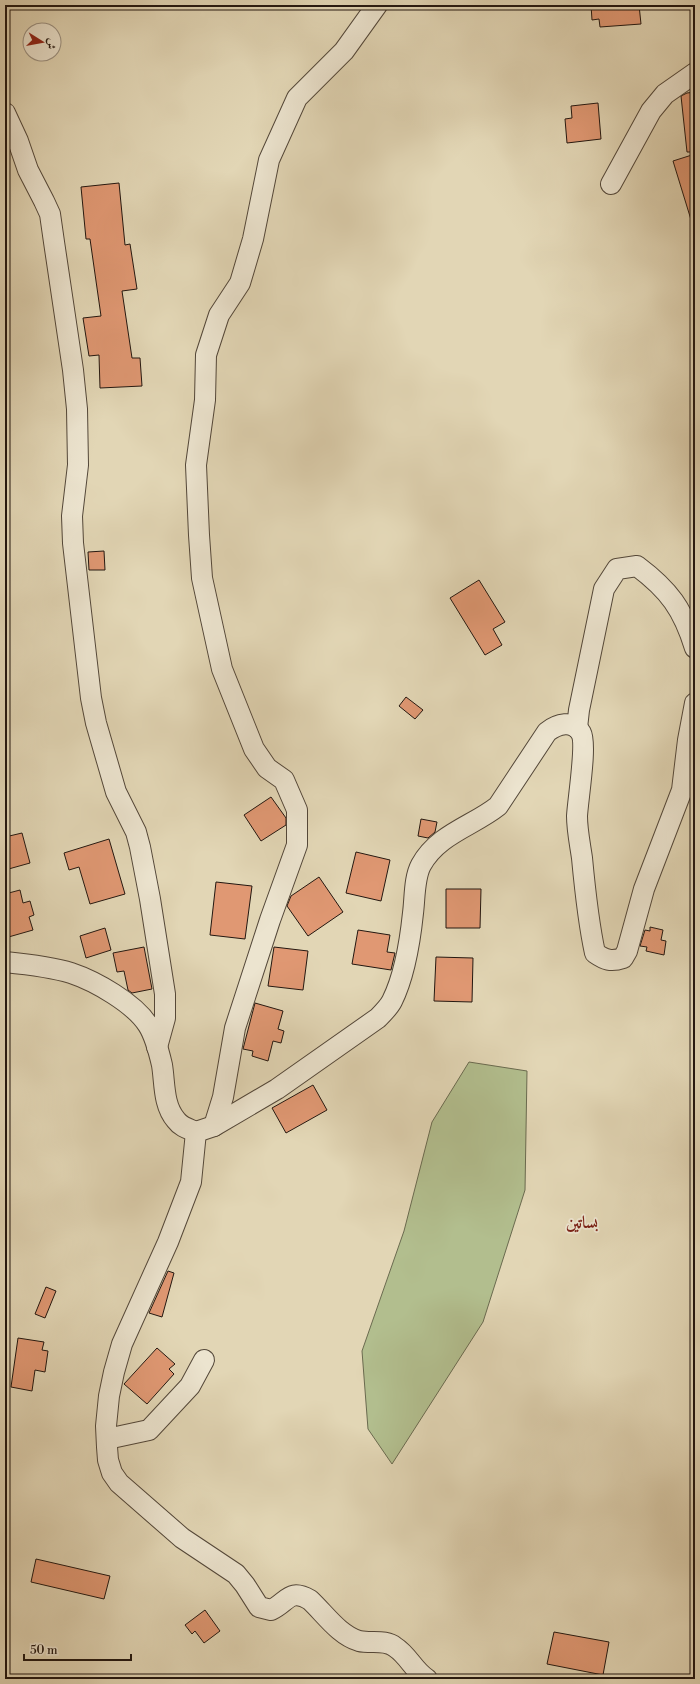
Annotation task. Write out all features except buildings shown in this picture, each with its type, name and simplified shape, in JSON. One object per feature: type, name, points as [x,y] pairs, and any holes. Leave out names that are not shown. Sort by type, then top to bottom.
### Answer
[{"type":"street","points":[[377,5],[344,51],[297,98],[269,160],[253,239],[240,283],[219,315],[206,355],[206,400],[196,465],[202,578],[222,670],[254,749],[267,768],[284,780],[297,810],[297,845],[270,920],[235,1028],[223,1097],[205,1129],[191,1182],[168,1242],[122,1344],[109,1396],[107,1439],[108,1460],[112,1473],[119,1482],[182,1538],[236,1574],[259,1607],[271,1610],[278,1607],[290,1596],[298,1595],[306,1597],[338,1628],[351,1637],[367,1642],[385,1642],[394,1646],[402,1652],[427,1679]]},
{"type":"street","points":[[611,184],[651,110],[665,94],[695,73]]},
{"type":"street","points":[[5,113],[18,141],[28,170],[50,214],[73,370],[78,465],[72,516],[73,543],[91,698],[96,723],[116,792],[136,832],[150,899],[165,994],[165,1018],[157,1047]]},
{"type":"street","points":[[577,728],[579,710],[604,589],[617,569],[637,566],[654,579],[674,600],[688,626],[695,648]]},
{"type":"street","points":[[5,962],[70,973],[95,984],[130,1005],[148,1024],[157,1047],[162,1066],[166,1098],[171,1112],[176,1120],[184,1127],[205,1129],[276,1089],[378,1018],[391,1003],[399,984],[407,949],[416,886],[421,865],[436,846],[449,836],[466,825],[487,815],[498,806],[547,732],[555,726],[561,724],[577,728],[582,735],[583,742],[577,816],[590,931],[595,953],[604,959],[614,961],[623,958],[627,951],[644,888],[682,790],[688,740],[695,703]]},
{"type":"street","points":[[107,1439],[149,1430],[190,1386],[204,1360]]},
{"type":"green space","points":[[469,1062],[527,1071],[525,1190],[483,1322],[392,1464],[368,1429],[362,1351],[404,1231],[432,1122]]},
{"type":"district","name":"بساتين","points":[[582,1223]]}]
